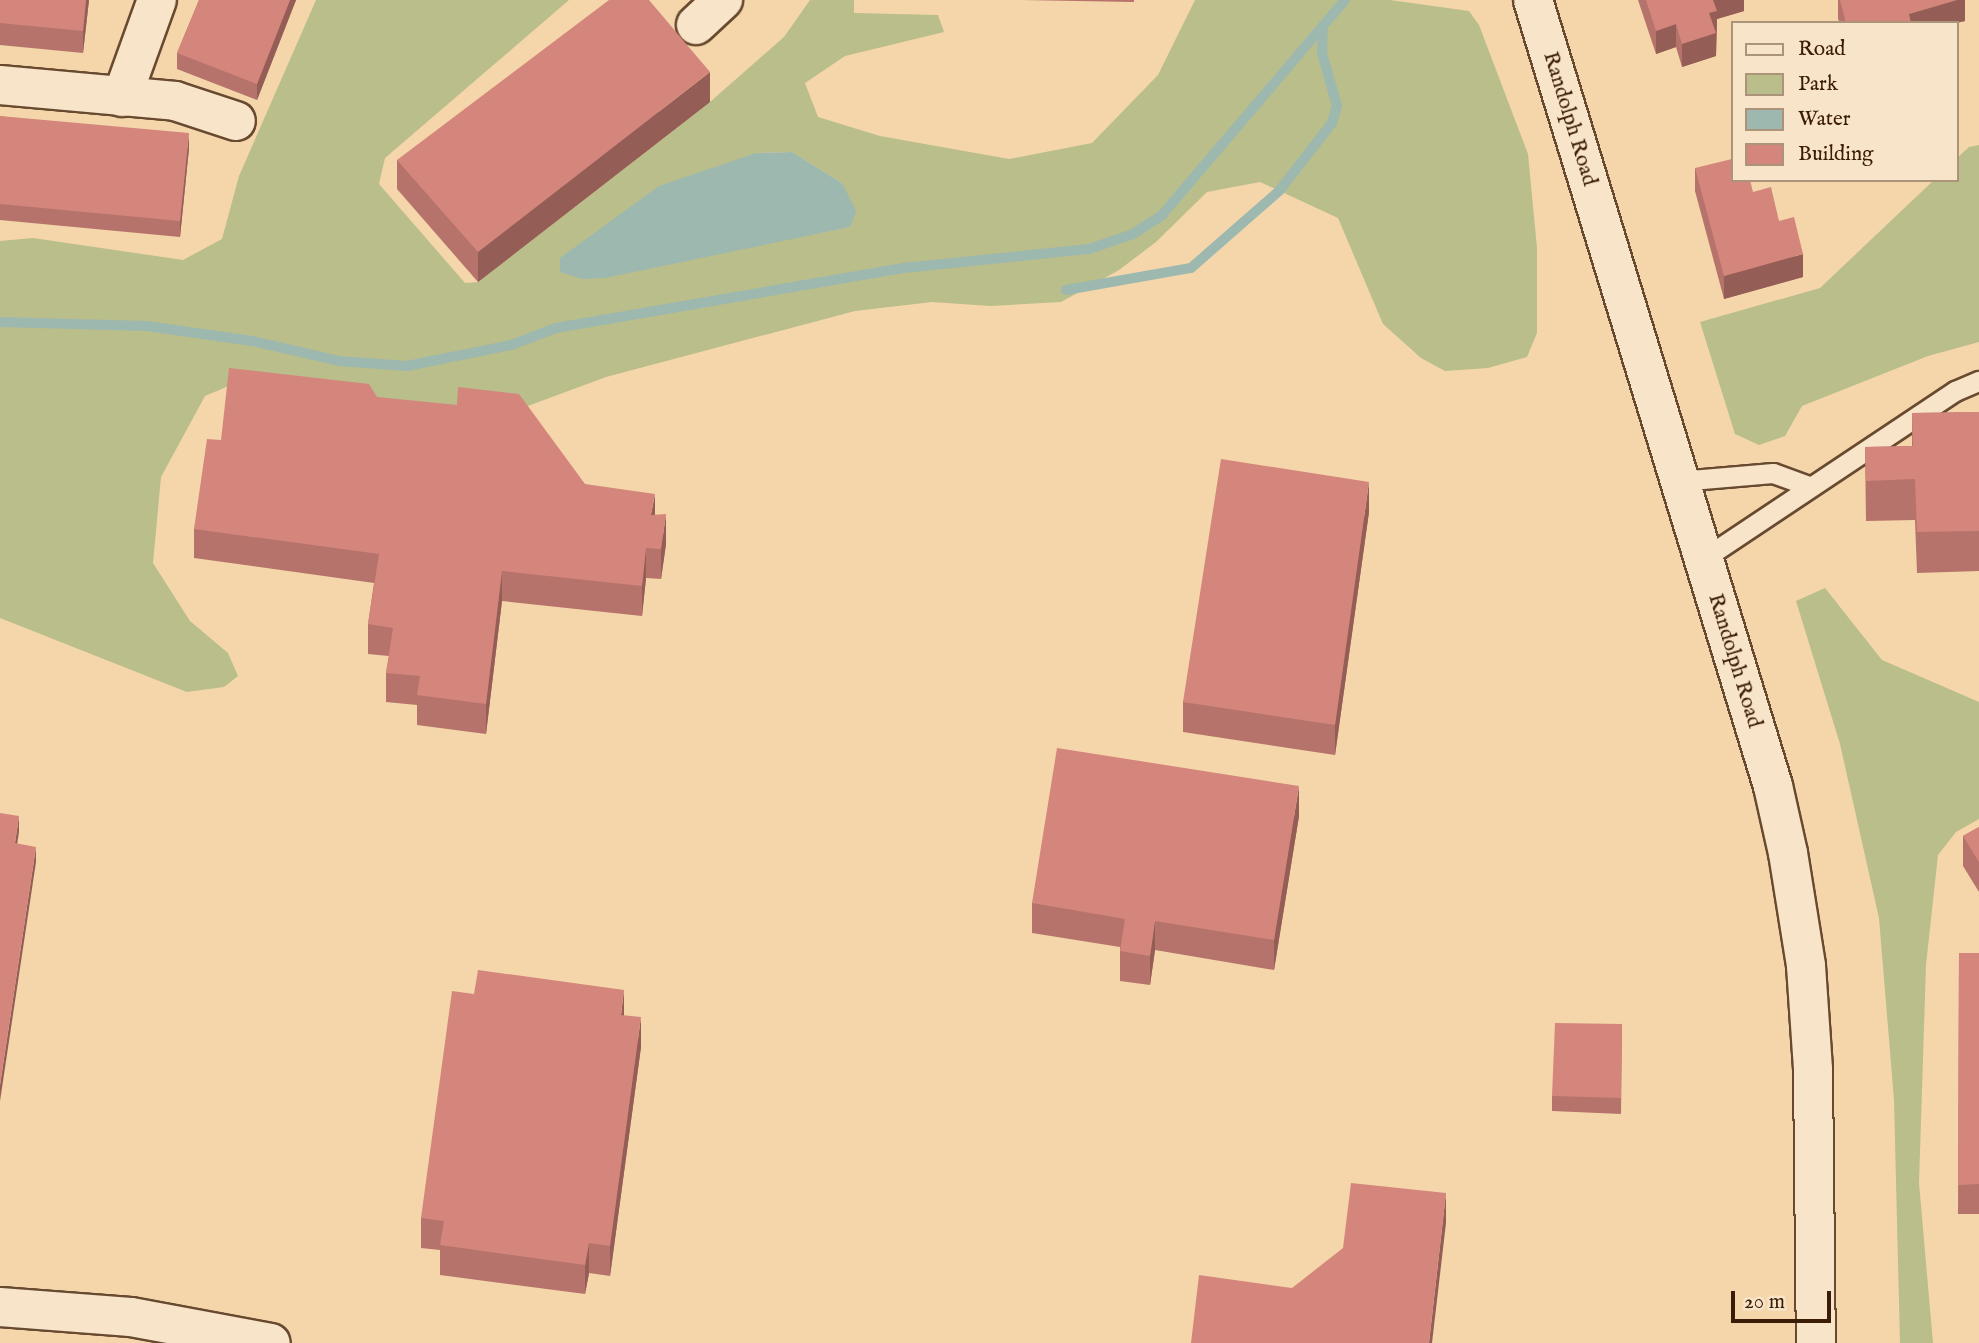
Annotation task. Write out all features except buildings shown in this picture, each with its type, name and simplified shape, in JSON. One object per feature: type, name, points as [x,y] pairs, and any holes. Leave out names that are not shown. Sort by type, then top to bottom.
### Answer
[{"type":"main road","points":[[122,97],[157,0]]},
{"type":"main road","name":"Randolph Road","points":[[1534,0],[1773,786],[1806,966],[1813,1070],[1816,1343]]},
{"type":"main road","points":[[0,85],[175,101],[236,121]]},
{"type":"main road","points":[[0,1307],[131,1317],[271,1343]]},
{"type":"lane","points":[[1703,559],[1808,486],[1955,391],[1979,381]]},
{"type":"lane","points":[[1679,481],[1773,472],[1808,486]]},
{"type":"green space","points":[[316,0],[569,0],[385,158],[379,184],[465,283],[478,282],[710,102],[784,37],[810,0],[854,0],[854,13],[938,15],[944,32],[845,56],[805,83],[818,117],[880,136],[1009,159],[1092,143],[1158,75],[1195,0],[1390,0],[1469,11],[1479,25],[1528,154],[1537,248],[1537,333],[1527,357],[1488,368],[1445,371],[1421,358],[1383,324],[1338,218],[1260,182],[1207,192],[1156,242],[1119,270],[1061,302],[990,306],[932,302],[855,311],[606,377],[517,410],[472,410],[231,385],[205,396],[161,477],[153,563],[190,621],[228,653],[238,676],[224,687],[187,692],[0,618],[0,241],[33,238],[183,260],[222,239],[239,176]],"holes":[[[792,152],[842,183],[850,227],[582,279],[756,153]]]},
{"type":"green space","points":[[1979,145],[1979,342],[1928,356],[1802,406],[1785,436],[1759,445],[1735,434],[1700,322],[1820,288],[1932,182],[1958,182],[1958,157],[1969,147]]},
{"type":"green space","points":[[1825,588],[1882,660],[1979,702],[1979,819],[1956,832],[1938,855],[1926,965],[1919,1183],[1933,1343],[1900,1343],[1894,1100],[1879,918],[1840,744],[1796,601]]},
{"type":"water","points":[[792,152],[842,183],[856,211],[850,227],[605,278],[582,279],[560,272],[560,258],[659,186],[756,153]]},
{"type":"waterway","points":[[0,322],[147,326],[252,341],[339,361],[407,366],[511,345],[556,328],[904,268],[1089,249],[1133,234],[1162,215],[1345,0]]},
{"type":"waterway","points":[[1066,290],[1191,268],[1279,191],[1332,123],[1337,106],[1322,53],[1323,29]]}]
